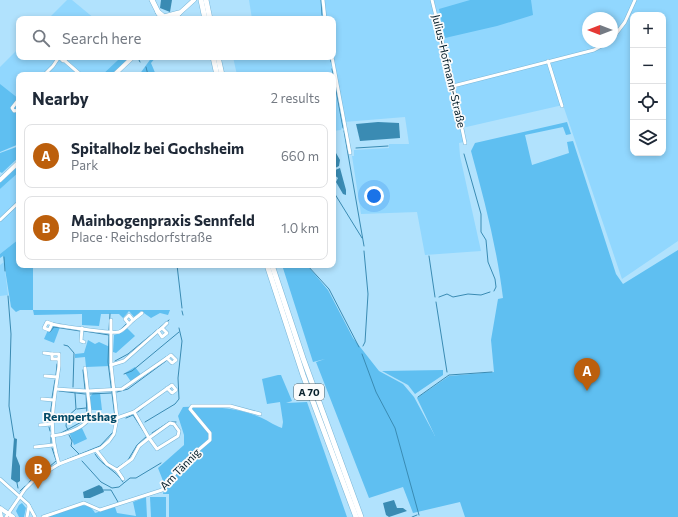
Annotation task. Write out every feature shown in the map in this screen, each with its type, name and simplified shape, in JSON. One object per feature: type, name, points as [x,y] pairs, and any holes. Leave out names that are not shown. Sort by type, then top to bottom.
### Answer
[{"type":"highway","points":[[152,0],[160,16]]},
{"type":"highway","points":[[201,0],[204,16]]},
{"type":"highway","points":[[207,2],[209,16]]},
{"type":"highway","points":[[158,12],[163,16]]},
{"type":"highway","points":[[168,16],[179,13]]},
{"type":"highway","points":[[214,60],[216,72]]},
{"type":"highway","points":[[219,60],[221,72]]},
{"type":"highway","name":"A 70","points":[[268,268],[303,375],[356,517]]},
{"type":"highway","name":"A 70","points":[[273,268],[305,365],[361,517]]},
{"type":"main road","points":[[176,16],[194,0]]},
{"type":"main road","points":[[117,72],[130,60]]},
{"type":"main road","points":[[0,180],[16,165]]},
{"type":"main road","points":[[0,508],[7,515],[13,517]]},
{"type":"main road","points":[[0,512],[1,517]]},
{"type":"street","points":[[323,0],[325,16]]},
{"type":"street","name":"Julius-Hofmann-Straße","points":[[432,0],[465,143]]},
{"type":"street","points":[[618,31],[625,22],[635,0]]},
{"type":"street","points":[[453,86],[600,48]]},
{"type":"street","points":[[47,72],[57,60]]},
{"type":"street","points":[[69,60],[72,66]]},
{"type":"street","points":[[333,60],[335,72]]},
{"type":"street","points":[[53,66],[63,61],[72,66],[78,72]]},
{"type":"street","points":[[548,61],[562,106]]},
{"type":"street","points":[[336,78],[350,153]]},
{"type":"street","points":[[16,103],[12,108],[16,110]]},
{"type":"street","points":[[0,220],[16,205]]},
{"type":"street","points":[[52,324],[63,327],[82,328],[111,333],[121,332],[142,313]]},
{"type":"street","points":[[129,324],[125,319],[129,315],[133,320]]},
{"type":"street","points":[[7,515],[35,479],[59,464],[106,445],[112,437],[116,428],[117,418],[111,365],[111,320]]},
{"type":"street","points":[[111,365],[124,361],[167,323]]},
{"type":"street","points":[[82,328],[81,341],[84,342]]},
{"type":"street","points":[[158,331],[162,337],[167,333],[162,328]]},
{"type":"street","points":[[44,353],[59,354],[51,424],[53,445],[59,464]]},
{"type":"street","points":[[56,389],[88,391],[126,388],[167,358]]},
{"type":"street","points":[[52,436],[69,432],[88,420],[90,415],[85,368]]},
{"type":"street","points":[[44,376],[57,378]]},
{"type":"street","points":[[117,418],[134,412],[167,388]]},
{"type":"street","points":[[42,398],[54,400]]},
{"type":"street","name":"Am Tännig","points":[[43,517],[84,503],[89,504],[96,510],[102,510],[162,490],[183,463],[210,440],[210,433],[190,409],[192,406],[230,406],[260,414]]},
{"type":"street","points":[[117,470],[129,462],[138,446],[149,438],[170,423],[174,424],[179,431],[178,436],[158,449],[149,438],[134,412]]},
{"type":"street","points":[[40,425],[51,424]]},
{"type":"street","points":[[35,447],[53,445]]},
{"type":"street","points":[[96,450],[107,464],[117,470],[123,479]]},
{"type":"street","points":[[0,478],[29,506],[35,517]]},
{"type":"street","points":[[28,517],[29,506]]},
{"type":"shaded area","points":[[67,0],[72,0],[91,16],[51,16]]},
{"type":"shaded area","points":[[161,0],[172,0],[170,12],[160,8]]},
{"type":"shaded area","points":[[249,0],[678,0],[678,241],[622,279],[563,105],[462,128],[464,142],[459,143],[460,156],[481,251],[425,255],[417,212],[361,214],[352,156],[354,156],[354,150],[389,148],[389,144],[409,144],[405,117],[344,122],[341,130],[336,131],[336,72],[236,72],[234,60],[336,60],[336,16],[252,16]]},
{"type":"shaded area","points":[[470,0],[531,0],[533,15],[497,26],[445,38],[439,9]]},
{"type":"shaded area","points":[[16,51],[16,60],[118,60],[105,72],[16,72],[16,114],[0,92],[0,67]]},
{"type":"shaded area","points":[[118,60],[129,60],[116,72],[105,72]]},
{"type":"shaded area","points":[[150,60],[154,60],[151,63],[155,72],[141,72]]},
{"type":"shaded area","points":[[0,84],[16,97],[16,145],[0,152]]},
{"type":"shaded area","points":[[378,122],[399,123],[400,138],[360,141],[356,124]]},
{"type":"shaded area","points":[[567,122],[571,134],[566,135],[563,127],[525,135],[532,165],[569,153],[567,142],[573,141],[616,274],[623,284],[678,250],[678,517],[465,517],[460,502],[413,513],[403,487],[369,498],[316,362],[325,359],[313,362],[283,268],[310,268],[328,290],[353,338],[379,371],[403,384],[414,397],[435,436],[417,398],[449,376],[494,372],[491,340],[498,299],[503,298],[494,242],[471,151],[475,143]]},
{"type":"shaded area","points":[[16,147],[16,160],[2,173],[0,172],[0,153]]},
{"type":"shaded area","points":[[336,153],[340,160],[339,166],[336,168]]},
{"type":"shaded area","points":[[16,168],[16,175],[0,189],[0,183]]},
{"type":"shaded area","points":[[340,168],[346,195],[343,194],[336,182],[338,178],[336,176],[336,170]]},
{"type":"shaded area","points":[[16,175],[16,241],[0,254],[0,189]]},
{"type":"shaded area","points":[[16,241],[16,268],[33,268],[33,310],[20,310],[16,312],[11,307],[3,256],[0,258],[0,254]]},
{"type":"shaded area","points":[[4,262],[8,295],[0,296],[0,265]]},
{"type":"shaded area","points":[[33,310],[170,310],[168,315],[160,313],[151,318],[141,311],[134,317],[129,311],[123,318],[119,314],[101,314],[99,326],[82,325],[82,314],[34,315]]},
{"type":"shaded area","points":[[53,325],[60,327],[54,343],[44,339],[48,330]]},
{"type":"shaded area","points":[[127,328],[135,336],[116,353],[113,352],[114,335],[123,332]]},
{"type":"shaded area","points":[[88,340],[95,344],[99,342],[110,347],[110,366],[86,367],[85,357],[75,358],[75,354],[84,353]]},
{"type":"shaded area","points":[[135,367],[142,376],[132,383],[125,373]]},
{"type":"shaded area","points":[[443,370],[443,375],[415,394],[408,385],[382,371]]},
{"type":"shaded area","points":[[281,375],[292,401],[286,403],[307,402],[347,517],[169,517],[169,494],[163,494],[165,486],[158,468],[184,445],[184,435],[178,416],[183,407],[211,407],[240,411],[260,417],[282,428],[283,422],[280,402],[267,404],[262,379]]},
{"type":"shaded area","points":[[93,393],[100,393],[102,410],[91,410],[90,397]]},
{"type":"shaded area","points":[[81,426],[87,439],[74,445],[69,432]]},
{"type":"shaded area","points":[[14,438],[17,439],[16,456],[20,466],[20,481],[17,483],[11,479]]},
{"type":"shaded area","points":[[99,485],[102,487],[104,492],[90,498],[84,498],[83,492]]},
{"type":"shaded area","points":[[146,497],[147,517],[46,517],[79,505],[91,508],[95,513],[115,507],[117,513],[136,516],[133,502]]},
{"type":"shaded area","points":[[150,497],[166,497],[166,517],[151,517]]},
{"type":"shaded area","points":[[394,500],[397,508],[403,508],[407,511],[389,517],[386,515],[383,503]]},
{"type":"shaded area","points":[[22,503],[26,508],[24,517],[19,517],[16,511]]},
{"type":"waterway","points":[[321,0],[322,15]]},
{"type":"waterway","points":[[146,67],[147,72]]},
{"type":"waterway","points":[[336,90],[343,128]]},
{"type":"waterway","points":[[344,131],[364,246]]},
{"type":"waterway","points":[[356,148],[388,146]]},
{"type":"waterway","points":[[464,154],[481,214],[481,232],[486,240],[488,262],[495,279],[496,287],[494,291]]},
{"type":"waterway","points":[[336,196],[362,238]]},
{"type":"waterway","points":[[363,346],[365,342],[368,294],[364,251]]},
{"type":"waterway","points":[[429,256],[435,297]]},
{"type":"waterway","points":[[4,257],[5,271]]},
{"type":"waterway","points":[[177,268],[182,308]]},
{"type":"waterway","points":[[310,268],[329,289],[359,347]]},
{"type":"waterway","points":[[439,297],[447,294],[453,297],[468,294],[481,295],[490,292]]},
{"type":"waterway","points":[[8,296],[11,334],[9,406],[14,438]]},
{"type":"waterway","points":[[436,302],[447,372]]},
{"type":"waterway","points":[[182,311],[183,315]]},
{"type":"waterway","points":[[109,330],[110,314]]},
{"type":"waterway","points":[[115,361],[128,354],[169,320]]},
{"type":"waterway","points":[[121,329],[126,324]]},
{"type":"waterway","points":[[50,332],[54,327],[80,331]]},
{"type":"waterway","points":[[145,422],[175,404],[179,399],[178,378],[182,341],[179,328]]},
{"type":"waterway","points":[[84,331],[109,335],[108,362],[115,417]]},
{"type":"waterway","points":[[124,374],[132,371],[179,332]]},
{"type":"waterway","points":[[64,345],[68,346],[74,353],[73,387]]},
{"type":"waterway","points":[[362,354],[376,392],[395,428],[419,515]]},
{"type":"waterway","points":[[117,392],[128,389],[166,361]]},
{"type":"waterway","points":[[56,375],[57,364]]},
{"type":"waterway","points":[[83,370],[85,389]]},
{"type":"waterway","points":[[418,397],[449,375],[492,372]]},
{"type":"waterway","points":[[52,398],[55,380]]},
{"type":"waterway","points":[[59,391],[85,394]]},
{"type":"waterway","points":[[61,433],[87,419],[86,392]]},
{"type":"waterway","points":[[68,430],[66,426],[67,417],[76,409],[75,393]]},
{"type":"waterway","points":[[90,394],[111,393]]},
{"type":"waterway","points":[[49,423],[52,402]]},
{"type":"waterway","points":[[138,412],[146,405]]},
{"type":"waterway","points":[[77,409],[86,408]]},
{"type":"waterway","points":[[60,414],[65,414],[68,416]]},
{"type":"waterway","points":[[126,418],[133,415],[144,432]]},
{"type":"waterway","points":[[152,433],[169,422],[176,422]]},
{"type":"waterway","points":[[49,427],[50,431]]},
{"type":"waterway","points":[[63,461],[100,446],[113,432]]},
{"type":"waterway","points":[[69,435],[72,441],[71,446],[79,454]]},
{"type":"waterway","points":[[128,460],[137,445],[147,436]]},
{"type":"waterway","points":[[51,437],[51,443]]},
{"type":"waterway","points":[[52,448],[56,460]]},
{"type":"waterway","points":[[95,454],[101,462],[117,474],[123,482]]},
{"type":"waterway","points":[[48,468],[56,461]]},
{"type":"waterway","points":[[82,461],[101,482],[112,488],[119,487],[130,478],[136,478],[161,463]]},
{"type":"waterway","points":[[117,468],[126,462]]},
{"type":"waterway","points":[[38,475],[44,470]]},
{"type":"waterway","points":[[29,482],[34,477]]},
{"type":"waterway","points":[[17,483],[18,488]]},
{"type":"waterway","points":[[20,491],[25,486]]},
{"type":"waterway","points":[[103,490],[111,490],[118,502]]},
{"type":"waterway","points":[[412,517],[417,515]]},
{"type":"place","name":"Spitalholz bei Gochsheim","points":[[587,391]]},
{"type":"place","name":"Mainbogenpraxis Sennfeld","points":[[38,489]]},
{"type":"district","name":"Rempertshag","points":[[80,417]]}]
